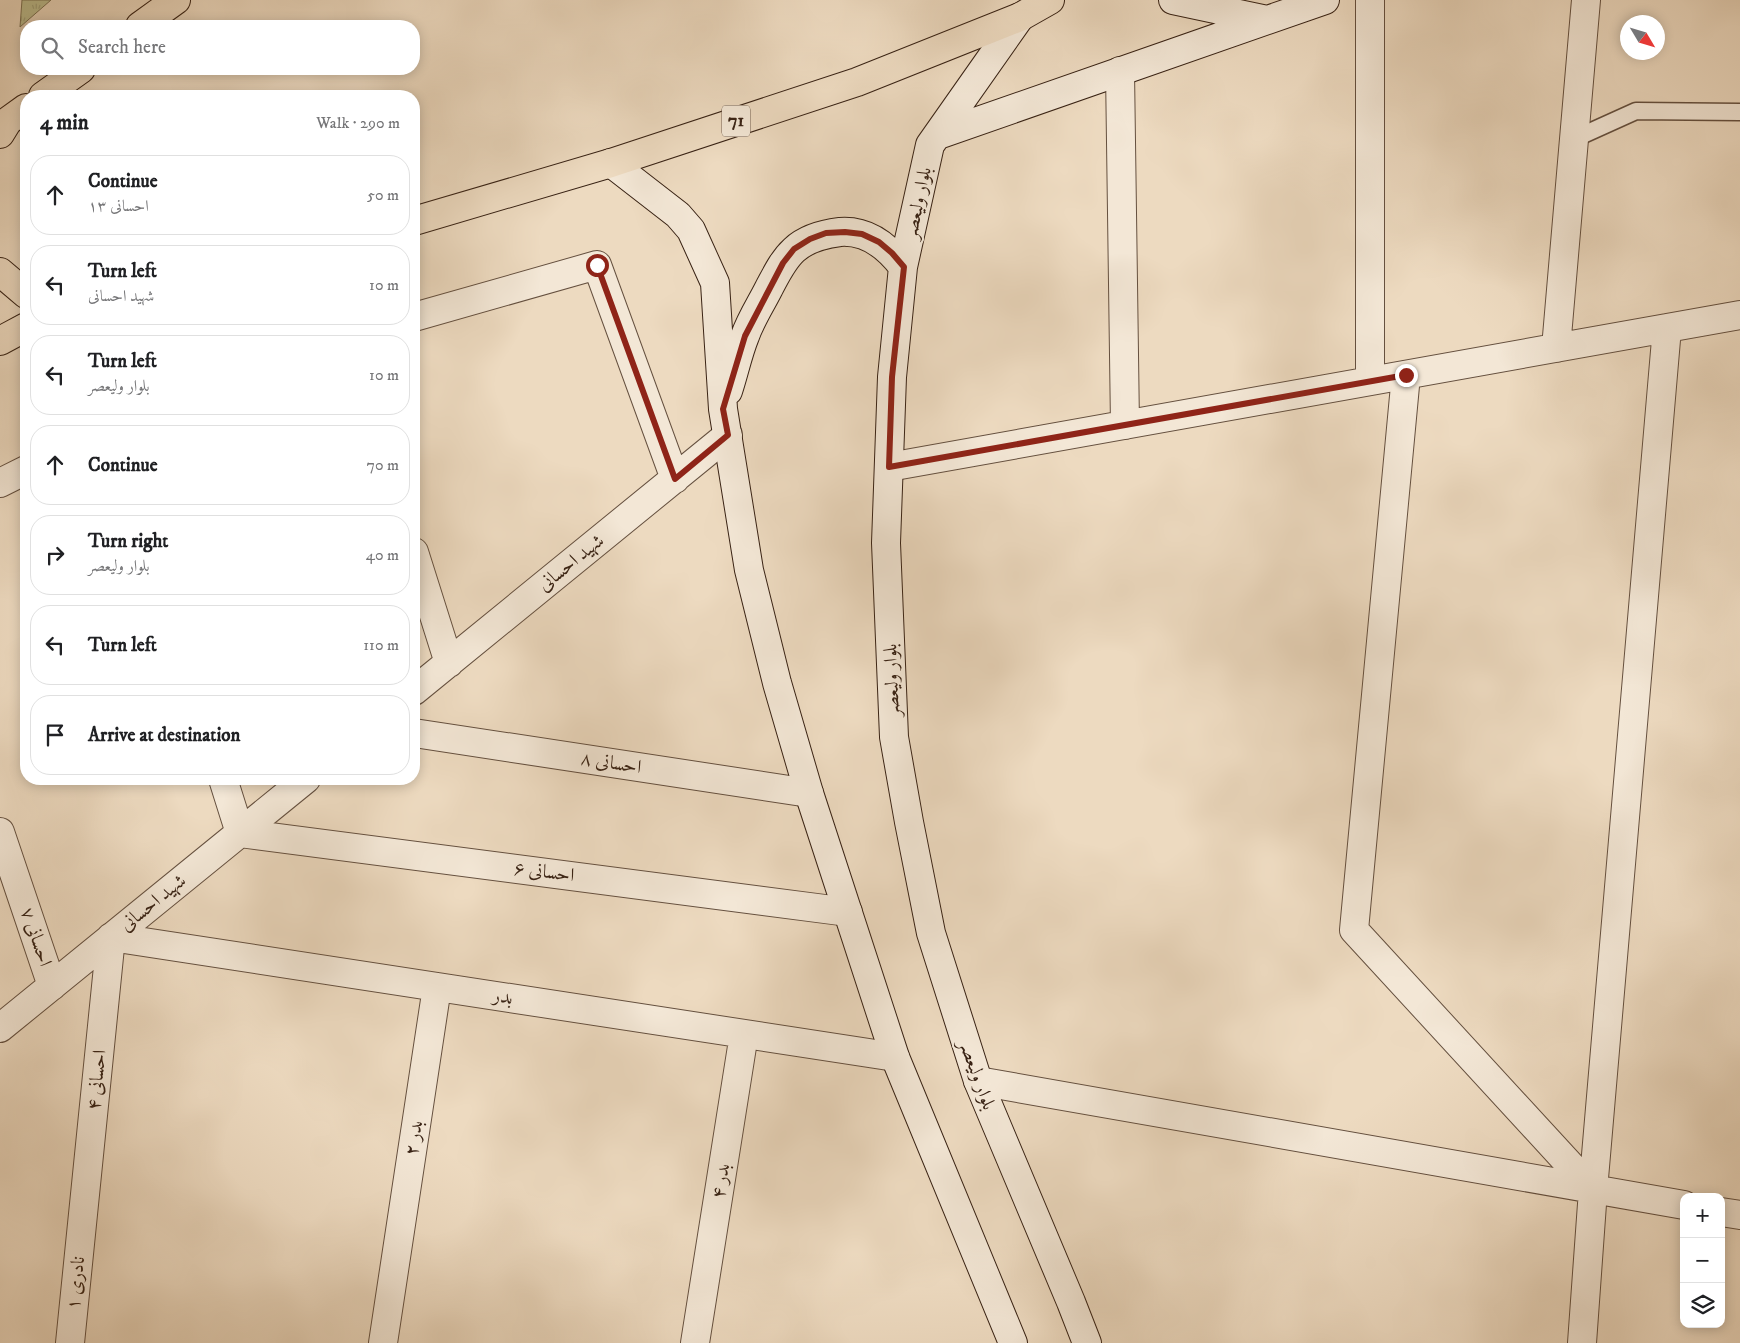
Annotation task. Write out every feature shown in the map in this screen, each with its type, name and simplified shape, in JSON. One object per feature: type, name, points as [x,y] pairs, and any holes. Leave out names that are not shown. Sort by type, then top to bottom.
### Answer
[{"type":"highway","points":[[148,20],[176,0]]},
{"type":"highway","name":"71","points":[[420,219],[611,163],[857,82],[1020,17],[1050,0]]},
{"type":"highway","points":[[51,90],[73,75]]},
{"type":"highway","points":[[0,272],[20,289]]},
{"type":"highway","points":[[0,341],[20,330]]},
{"type":"street","points":[[1173,0],[1268,20]]},
{"type":"street","points":[[938,134],[1325,0]]},
{"type":"street","points":[[1370,0],[1370,382]]},
{"type":"street","points":[[1556,348],[1586,0]]},
{"type":"street","name":"بلوار ولیعصر","points":[[1020,17],[930,145],[904,267],[892,377],[886,543],[894,738],[931,933],[978,1082],[1087,1343]]},
{"type":"street","points":[[1120,71],[1125,425]]},
{"type":"street","points":[[611,163],[678,215],[690,230],[704,256],[715,283],[723,409],[750,570],[777,683],[809,793],[895,1057],[1013,1343]]},
{"type":"street","points":[[723,409],[745,336],[783,263],[794,249],[810,239],[826,233],[845,232],[862,234],[879,242],[904,267]]},
{"type":"street","points":[[420,315],[597,265],[675,479]]},
{"type":"street","points":[[889,467],[1740,315]]},
{"type":"street","points":[[1582,1343],[1593,1190],[1667,328]]},
{"type":"street","points":[[1406,375],[1354,930],[1593,1190]]},
{"type":"street","name":"شهید احسانی","points":[[420,686],[728,435]]},
{"type":"street","points":[[0,483],[20,473]]},
{"type":"street","points":[[420,571],[449,663]]},
{"type":"street","name":"احسانی ۸","points":[[420,734],[809,793]]},
{"type":"street","points":[[226,785],[240,833]]},
{"type":"street","name":"شهید احسانی","points":[[0,1028],[299,785]]},
{"type":"street","name":"احسانی ۷","points":[[0,832],[52,986]]},
{"type":"street","name":"احسانی ۶","points":[[240,833],[848,912]]},
{"type":"street","name":"بدر","points":[[111,937],[895,1057]]},
{"type":"street","name":"احسانی ۴","points":[[82,1224],[111,937]]},
{"type":"street","name":"بدر ۲","points":[[383,1343],[437,987]]},
{"type":"street","name":"بدر ۴","points":[[696,1336],[744,1034]]},
{"type":"street","points":[[978,1082],[1680,1204]]},
{"type":"street","points":[[1725,1213],[1740,1215]]},
{"type":"street","name":"نادری ۱","points":[[70,1343],[82,1224]]},
{"type":"lane","points":[[1574,139],[1636,111],[1740,112]]},
{"type":"green space","points":[[22,0],[51,0],[28,20],[21,20]]},
{"type":"route","points":[[597,265],[675,479],[728,435],[723,409],[745,336],[783,263],[794,249],[810,239],[826,233],[845,232],[862,234],[879,242],[904,267],[892,377],[889,467],[1406,375]]}]
